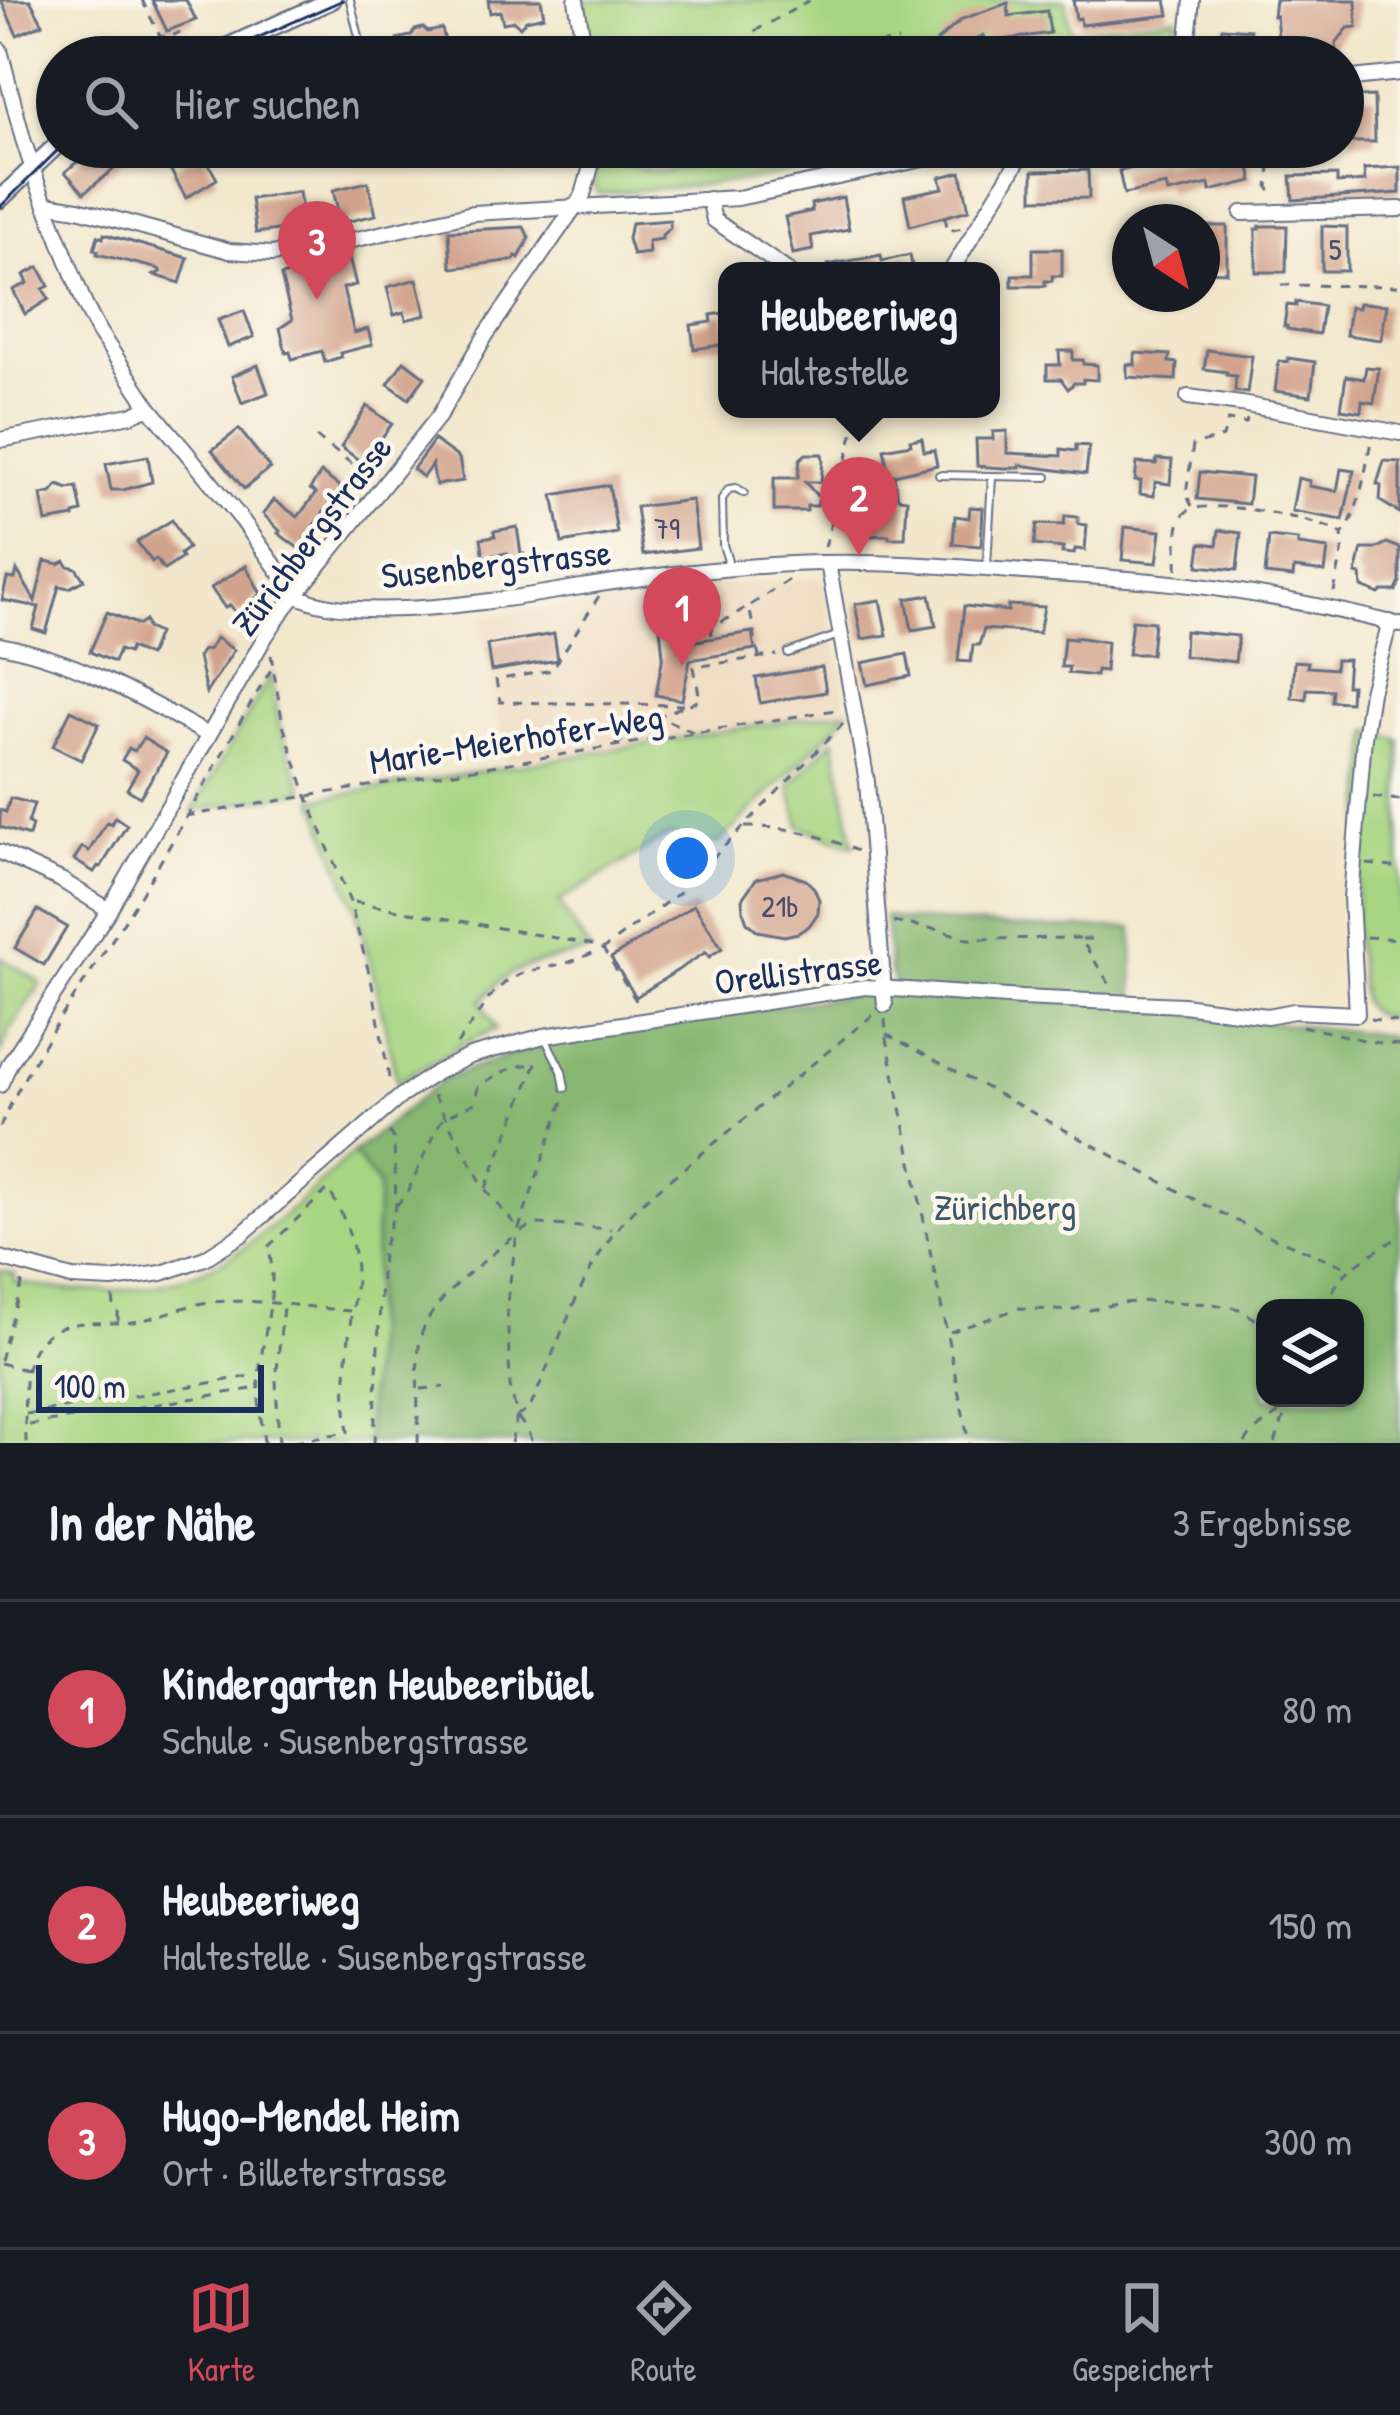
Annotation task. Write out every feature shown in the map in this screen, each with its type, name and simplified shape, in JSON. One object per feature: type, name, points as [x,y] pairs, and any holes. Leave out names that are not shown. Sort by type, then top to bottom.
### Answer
[{"type":"street","points":[[252,36],[332,0]]},
{"type":"street","points":[[576,0],[582,36]]},
{"type":"street","points":[[1188,36],[1192,0]]},
{"type":"street","points":[[0,50],[53,226],[107,345],[149,407],[253,533],[296,595]]},
{"type":"street","points":[[1364,77],[1400,73]]},
{"type":"street","points":[[0,199],[36,164]]},
{"type":"street","name":"Zürichbergstrasse","points":[[0,1085],[10,1063],[121,913],[208,735],[265,637],[440,416],[486,335],[574,208],[589,168]]},
{"type":"street","points":[[47,204],[230,251],[272,254],[473,213],[737,198],[880,168]]},
{"type":"street","points":[[957,262],[1014,168]]},
{"type":"street","points":[[1242,213],[1272,198],[1400,209]]},
{"type":"street","points":[[709,199],[714,220],[775,262]]},
{"type":"street","points":[[1188,397],[1400,433]]},
{"type":"street","points":[[0,440],[131,416],[149,407]]},
{"type":"street","points":[[826,559],[867,782],[885,1005]]},
{"type":"street","name":"Susenbergstrasse","points":[[296,595],[343,607],[466,604],[826,559],[1219,589],[1395,623]]},
{"type":"street","points":[[1357,1014],[1351,939],[1359,795],[1371,692],[1395,623]]},
{"type":"street","points":[[0,645],[102,676],[208,735]]},
{"type":"street","points":[[0,853],[121,913]]},
{"type":"street","name":"Orellistrasse","points":[[0,1258],[72,1278],[112,1280],[162,1273],[205,1258],[241,1235],[422,1081],[487,1049],[544,1036],[866,987],[1183,1005],[1267,1016],[1294,1011],[1357,1014]]},
{"type":"lane","points":[[350,0],[359,36]]},
{"type":"lane","points":[[939,475],[1047,477]]},
{"type":"lane","points":[[987,569],[992,477]]},
{"type":"lane","points":[[730,568],[723,545],[722,499],[729,489],[744,494]]},
{"type":"lane","points":[[788,653],[839,635]]},
{"type":"lane","points":[[544,1036],[566,1088]]},
{"type":"path","points":[[142,0],[160,36]]},
{"type":"path","points":[[753,36],[811,0]]},
{"type":"path","points":[[172,36],[180,32]]},
{"type":"path","points":[[1272,198],[1273,168]]},
{"type":"path","points":[[945,217],[948,231],[981,226]]},
{"type":"path","points":[[1281,285],[1400,286]]},
{"type":"path","points":[[826,559],[854,430],[861,418]]},
{"type":"path","points":[[1193,508],[1186,494],[1192,445],[1223,437],[1228,420],[1246,423]]},
{"type":"path","points":[[1333,599],[1342,534],[1355,507],[1372,428]]},
{"type":"path","points":[[316,437],[372,479]]},
{"type":"path","points":[[1177,574],[1180,523],[1183,514],[1193,508],[1250,509],[1327,524],[1342,534]]},
{"type":"path","points":[[711,635],[712,628],[787,580],[787,575]]},
{"type":"path","points":[[599,595],[552,670],[496,680],[500,702],[683,705]]},
{"type":"path","points":[[749,606],[759,658]]},
{"type":"path","points":[[271,647],[283,725],[350,902],[393,1078],[392,1092]]},
{"type":"path","points":[[614,746],[683,705],[700,700],[694,667],[788,653]]},
{"type":"path","points":[[0,1127],[15,1093],[121,913],[272,668]]},
{"type":"path","points":[[454,1048],[507,981],[603,949],[679,892],[840,728],[854,707]]},
{"type":"path","name":"Marie-Meierhofer-Weg","points":[[185,816],[854,707]]},
{"type":"path","points":[[659,718],[694,733]]},
{"type":"path","points":[[1359,795],[1400,800]]},
{"type":"path","points":[[743,827],[779,826],[805,832],[874,858]]},
{"type":"path","points":[[1353,863],[1400,868]]},
{"type":"path","points":[[350,902],[590,944],[603,949],[637,1002]]},
{"type":"path","points":[[880,920],[968,939],[1096,939]]},
{"type":"path","points":[[1080,938],[1120,1002]]},
{"type":"path","points":[[1351,939],[1400,939]]},
{"type":"path","points":[[885,1005],[886,1034],[969,1443]]},
{"type":"path","points":[[517,1416],[529,1410],[579,1291],[616,1228],[885,1005]]},
{"type":"path","points":[[1357,1014],[1400,1022]]},
{"type":"path","points":[[1267,1016],[1400,1046]]},
{"type":"path","points":[[886,1034],[1203,1204],[1349,1268]]},
{"type":"path","points":[[485,1190],[539,1056]]},
{"type":"path","points":[[396,1206],[445,1117],[475,1103],[478,1087],[493,1076],[522,1064],[534,1065]]},
{"type":"path","points":[[426,1087],[439,1101],[485,1190],[518,1231]]},
{"type":"path","points":[[532,1443],[517,1416],[510,1386],[507,1302],[518,1231],[566,1088]]},
{"type":"path","points":[[374,1443],[382,1253],[396,1206],[394,1140],[383,1122]]},
{"type":"path","points":[[264,1443],[259,1375],[274,1266],[268,1247],[328,1189],[344,1215],[356,1281],[346,1380],[348,1432],[281,1443],[276,1381],[283,1305]]},
{"type":"path","points":[[418,1443],[420,1339],[433,1311],[453,1289],[518,1231],[538,1224],[616,1228]]},
{"type":"path","points":[[1329,1299],[1349,1268],[1400,1236]]},
{"type":"path","points":[[25,1276],[0,1362],[26,1370]]},
{"type":"path","points":[[112,1289],[118,1323]]},
{"type":"path","points":[[948,1333],[1020,1308],[1090,1310],[1151,1301],[1214,1304],[1256,1320]]},
{"type":"path","points":[[26,1443],[26,1370],[35,1347],[61,1326],[138,1322],[208,1303],[352,1311]]},
{"type":"path","points":[[26,1414],[259,1375]]},
{"type":"path","points":[[26,1426],[259,1387]]},
{"type":"path","points":[[419,1389],[444,1387]]},
{"type":"path","points":[[1245,1443],[1261,1425],[1287,1409]]},
{"type":"path","points":[[1275,1443],[1287,1409]]},
{"type":"path","points":[[511,1443],[517,1416]]},
{"type":"shaded area","points":[[823,581],[847,711],[623,747],[506,760],[480,618],[686,586]]},
{"type":"green space","points":[[583,0],[1066,0],[1071,32],[1177,17],[1176,36],[589,36]]},
{"type":"green space","points":[[595,168],[666,172],[810,168],[754,180],[599,194],[593,183]]},
{"type":"green space","points":[[271,675],[280,727],[304,791],[192,811]]},
{"type":"green space","points":[[847,711],[718,844],[669,835],[558,902],[589,950],[523,968],[503,979],[481,1001],[496,1029],[397,1082],[355,907],[314,799]]},
{"type":"green space","points":[[1370,731],[1400,740],[1400,1018],[1382,1017],[1365,1006],[1354,927]]},
{"type":"green space","points":[[834,739],[854,846],[800,826],[790,785]]},
{"type":"green space","name":"Zürichberg","points":[[885,916],[1035,928],[1133,928],[1134,1006],[1400,1037],[1400,1443],[367,1443],[378,1185],[353,1153],[443,1079],[507,1056],[566,1039],[858,994],[898,994],[890,971]]},
{"type":"green space","points":[[0,957],[41,983],[10,1030],[0,1055]]},
{"type":"green space","points":[[353,1153],[378,1185],[367,1443],[0,1443],[0,1270],[15,1274],[14,1281],[101,1291],[187,1276],[254,1240]]},
{"type":"building","points":[[1,0],[30,0],[43,24],[17,35]]},
{"type":"building","points":[[152,0],[186,0],[196,20],[167,31]]},
{"type":"building","points":[[488,0],[541,0],[544,16],[526,20],[520,27],[514,21],[503,23],[500,11],[490,13]]},
{"type":"building","points":[[1073,0],[1166,0],[1169,15],[1081,25]]},
{"type":"building","points":[[1275,0],[1356,0],[1357,27],[1348,28],[1342,36],[1278,36]]},
{"type":"building","points":[[1008,3],[1009,16],[1047,11],[1050,33],[943,36],[962,19]]},
{"type":"building","points":[[1222,28],[1250,30],[1249,36],[1221,36]]},
{"type":"building","points":[[442,29],[444,36],[411,36],[415,30]]},
{"type":"building","points":[[1364,96],[1374,96],[1375,142],[1364,142]]},
{"type":"building","points":[[1400,167],[1400,193],[1293,200],[1291,176],[1337,175],[1337,183],[1365,181],[1364,169]]},
{"type":"building","points":[[70,168],[116,168],[84,193],[65,172]]},
{"type":"building","points":[[211,168],[217,179],[186,198],[171,171]]},
{"type":"building","points":[[1250,168],[1253,181],[1210,191],[1209,184],[1168,193],[1166,185],[1124,194],[1119,171]]},
{"type":"building","points":[[1088,170],[1089,198],[1033,199],[1033,171]]},
{"type":"building","points":[[961,172],[969,210],[910,226],[904,196],[943,188],[940,177]]},
{"type":"building","points":[[368,182],[376,215],[341,223],[333,190]]},
{"type":"building","points":[[299,192],[304,226],[256,233],[251,199]]},
{"type":"building","points":[[843,197],[849,229],[811,236],[813,250],[793,254],[785,217],[812,211],[811,204]]},
{"type":"building","points":[[670,220],[662,239],[648,241],[649,253],[633,255],[628,239],[631,223]]},
{"type":"building","points":[[1220,226],[1227,226],[1227,272],[1220,272]]},
{"type":"building","points":[[1287,226],[1286,272],[1256,272],[1256,229]]},
{"type":"building","points":[[1322,226],[1347,227],[1347,271],[1322,271]]},
{"type":"building","points":[[524,227],[529,238],[519,258],[451,266],[449,231]]},
{"type":"building","points":[[98,236],[188,258],[180,283],[154,275],[159,269],[97,254]]},
{"type":"building","points":[[1033,249],[1062,249],[1062,276],[1052,276],[1045,286],[1012,286],[1012,275],[1033,275]]},
{"type":"building","points":[[910,255],[911,262],[844,262]]},
{"type":"building","points":[[349,258],[356,285],[343,288],[354,333],[368,329],[372,345],[325,362],[322,351],[292,359],[280,328],[292,320],[281,276]]},
{"type":"building","points":[[39,267],[49,286],[43,289],[49,299],[25,314],[13,290],[28,283],[24,275]]},
{"type":"building","points":[[417,279],[426,315],[406,320],[404,312],[394,315],[387,287]]},
{"type":"building","points":[[1296,302],[1323,306],[1319,334],[1284,326],[1287,305],[1296,306]]},
{"type":"building","points":[[1359,303],[1387,305],[1381,340],[1346,335],[1350,307],[1358,308]]},
{"type":"building","points":[[244,311],[254,337],[228,347],[218,320]]},
{"type":"building","points":[[718,314],[718,345],[694,349],[691,325],[712,322],[711,315]]},
{"type":"building","points":[[1207,350],[1252,356],[1247,393],[1235,391],[1236,376],[1204,369]]},
{"type":"building","points":[[1059,351],[1073,351],[1073,360],[1097,365],[1097,380],[1083,379],[1068,389],[1061,379],[1047,379],[1047,365],[1060,365]]},
{"type":"building","points":[[1135,353],[1170,355],[1169,362],[1177,363],[1176,380],[1127,377],[1127,364],[1135,365]]},
{"type":"building","points":[[1288,358],[1315,362],[1311,396],[1275,391],[1279,361],[1288,362]]},
{"type":"building","points":[[404,361],[425,377],[409,399],[388,384]]},
{"type":"building","points":[[258,365],[268,393],[242,403],[232,376]]},
{"type":"building","points":[[1366,367],[1379,368],[1374,403],[1362,401],[1361,412],[1341,409],[1346,376],[1364,379]]},
{"type":"building","points":[[367,406],[392,424],[363,463],[341,447]]},
{"type":"building","points":[[239,429],[270,468],[244,489],[212,450]]},
{"type":"building","points":[[1007,431],[1007,453],[1061,456],[1061,449],[1089,446],[1086,474],[1020,465],[977,466],[976,439],[993,439],[993,432]]},
{"type":"building","points":[[922,438],[924,451],[934,450],[937,465],[894,475],[898,498],[907,499],[905,538],[868,536],[849,528],[854,514],[867,520],[884,518],[888,488],[882,489],[879,476],[889,474],[884,449]]},
{"type":"building","points":[[434,440],[459,458],[463,481],[436,485],[432,464],[423,477],[413,469]]},
{"type":"building","points":[[822,454],[821,482],[805,482],[819,498],[817,506],[807,506],[807,511],[774,511],[774,478],[798,478],[800,459]]},
{"type":"building","points":[[148,456],[152,482],[111,490],[106,464]]},
{"type":"building","points":[[1157,459],[1172,460],[1170,484],[1155,482],[1154,496],[1140,494],[1141,481],[1135,481],[1137,463],[1156,464]]},
{"type":"building","points":[[1384,461],[1400,462],[1400,513],[1380,501],[1377,484]]},
{"type":"building","points":[[1341,469],[1354,471],[1343,520],[1292,511],[1298,478],[1310,481],[1309,486],[1337,491]]},
{"type":"building","points":[[1200,472],[1251,477],[1248,504],[1197,499]]},
{"type":"building","points":[[321,473],[346,491],[313,526],[318,530],[302,551],[263,514],[274,500],[298,517],[316,493],[310,489]]},
{"type":"building","points":[[58,485],[77,487],[82,512],[46,522],[41,495]]},
{"type":"building","points":[[609,485],[617,533],[562,543],[553,495]]},
{"type":"building","points":[[692,500],[698,548],[643,555],[636,507]]},
{"type":"building","points":[[970,507],[983,508],[981,546],[953,544],[955,516],[969,518]]},
{"type":"building","points":[[1065,516],[1078,517],[1078,524],[1087,525],[1085,550],[1062,553],[1063,548],[1034,545],[1037,524],[1064,525]]},
{"type":"building","points":[[172,520],[188,548],[164,570],[137,542]]},
{"type":"building","points":[[517,527],[526,565],[510,567],[507,553],[484,557],[481,538]]},
{"type":"building","points":[[1125,527],[1161,531],[1157,563],[1122,560]]},
{"type":"building","points":[[1219,530],[1241,533],[1237,570],[1198,566],[1201,543],[1217,545]]},
{"type":"building","points":[[1269,537],[1328,549],[1325,572],[1294,568],[1293,577],[1265,574]]},
{"type":"building","points":[[1387,543],[1400,548],[1400,582],[1396,591],[1379,594],[1362,587],[1361,575],[1356,574],[1362,549]]},
{"type":"building","points":[[45,561],[65,561],[84,580],[69,588],[59,586],[46,633],[33,629],[39,607],[2,600],[7,578],[15,579],[17,570],[35,601]]},
{"type":"building","points":[[246,566],[261,594],[256,604],[238,616],[230,605],[225,608],[211,588]]},
{"type":"building","points":[[930,595],[936,626],[912,630],[906,599]]},
{"type":"building","points":[[880,600],[887,635],[862,639],[855,604]]},
{"type":"building","points":[[1008,605],[1044,607],[1039,633],[984,629],[979,645],[973,645],[971,662],[958,661],[964,606],[1008,611]]},
{"type":"building","points":[[107,612],[139,625],[145,621],[147,628],[158,633],[149,656],[130,648],[128,653],[119,650],[114,662],[90,652]]},
{"type":"building","points":[[1132,620],[1154,622],[1151,654],[1128,654]]},
{"type":"building","points":[[687,623],[690,642],[752,632],[755,649],[690,660],[682,700],[656,695],[663,655],[660,628]]},
{"type":"building","points":[[1185,631],[1238,636],[1235,662],[1184,656]]},
{"type":"building","points":[[554,634],[558,660],[491,671],[487,645]]},
{"type":"building","points":[[216,638],[234,650],[206,693],[198,657]]},
{"type":"building","points":[[1064,638],[1107,642],[1105,671],[1097,670],[1096,676],[1068,673],[1069,667],[1061,667]]},
{"type":"building","points":[[907,654],[911,676],[867,685],[862,663]]},
{"type":"building","points":[[1336,660],[1348,660],[1350,702],[1331,701],[1332,690],[1307,689],[1306,699],[1292,698],[1294,661],[1335,669]]},
{"type":"building","points":[[822,667],[826,692],[760,703],[756,678]]},
{"type":"building","points":[[71,710],[99,724],[81,760],[53,746]]},
{"type":"building","points":[[143,738],[167,753],[140,797],[127,789],[138,770],[122,760]]},
{"type":"building","points":[[10,798],[34,804],[29,836],[0,827],[0,810],[6,812]]},
{"type":"building","points":[[115,817],[127,825],[101,867],[94,872],[74,860],[82,847],[89,851]]},
{"type":"building","points":[[783,872],[814,888],[818,913],[798,933],[784,936],[758,931],[747,922],[742,899],[756,879]]},
{"type":"building","points":[[694,905],[722,948],[709,957],[706,952],[636,997],[611,958]]},
{"type":"building","points":[[38,910],[67,927],[44,965],[15,948]]},
{"type":"tram line","points":[[262,36],[343,0]]},
{"type":"tram line","points":[[0,207],[40,168]]},
{"type":"place","name":"Hugo-Mendel Heim","points":[[317,300]]},
{"type":"place","name":"Heubeeriweg","points":[[859,556]]},
{"type":"place","name":"Kindergarten Heubeeribüel","points":[[682,666]]}]
